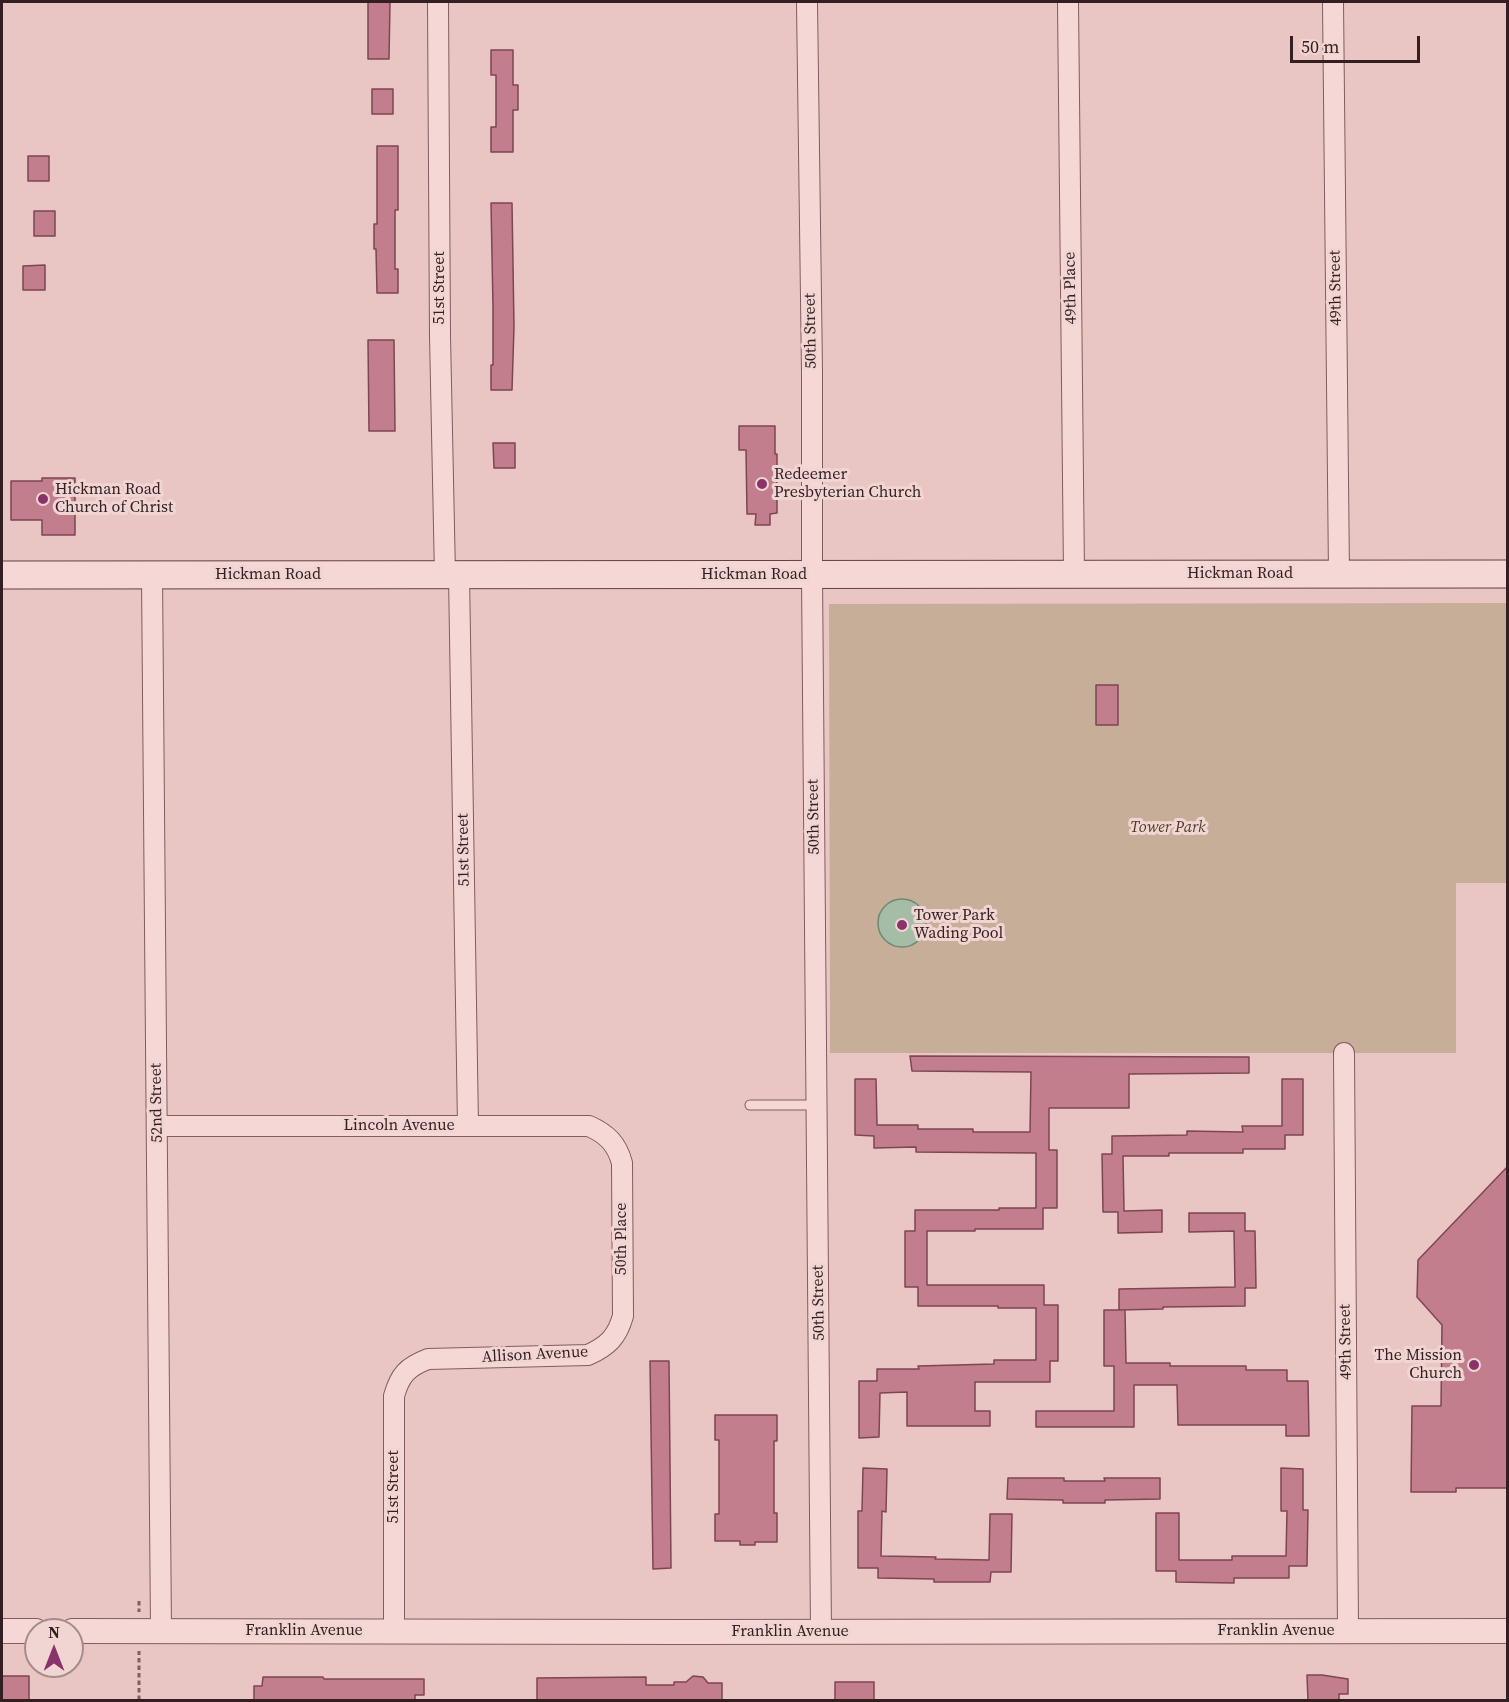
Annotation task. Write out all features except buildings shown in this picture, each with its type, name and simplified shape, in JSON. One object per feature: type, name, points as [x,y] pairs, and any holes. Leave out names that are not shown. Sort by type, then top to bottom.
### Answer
[{"type":"main road","name":"Hickman Road","points":[[2,575],[1508,574]]},
{"type":"street","name":"51st Street","points":[[438,2],[440,336],[452,575],[468,1126]]},
{"type":"street","name":"50th Street","points":[[807,2],[812,372],[821,1632]]},
{"type":"street","name":"49th Place","points":[[1068,2],[1074,574]]},
{"type":"street","name":"49th Street","points":[[1333,2],[1339,574]]},
{"type":"street","name":"52nd Street","points":[[152,575],[161,1631]]},
{"type":"street","name":"49th Street","points":[[1344,1053],[1348,1631]]},
{"type":"street","name":"Lincoln Avenue","points":[[158,1126],[589,1126],[602,1132],[612,1141],[622,1163]]},
{"type":"street","name":"50th Place","points":[[622,1163],[623,1316]]},
{"type":"street","name":"Allison Avenue","points":[[428,1359],[588,1355],[602,1349],[613,1339],[623,1316]]},
{"type":"street","name":"51st Street","points":[[394,1631],[394,1396],[405,1372],[415,1364],[428,1359]]},
{"type":"street","points":[[2,1631],[24,1631]]},
{"type":"street","name":"Franklin Avenue","points":[[84,1631],[1508,1631]]},
{"type":"lane","points":[[750,1105],[817,1105]]},
{"type":"path","points":[[139,1601],[139,1613]]},
{"type":"path","points":[[139,1648],[139,1701]]},
{"type":"green space","name":"Tower Park","points":[[1507,603],[1507,883],[1456,883],[1456,1053],[830,1053],[829,604]]},
{"type":"shaded area","name":"Tower Park Wading Pool","points":[[897,899],[907,899],[919,906],[926,918],[926,928],[919,940],[907,947],[897,947],[882,936],[878,928],[878,918],[889,903]]},
{"type":"place","name":"Redeemer Presbyterian Church","points":[[762,484]]},
{"type":"place","name":"Hickman Road Church of Christ","points":[[43,499]]},
{"type":"place","name":"Tower Park Wading Pool","points":[[902,925]]},
{"type":"place","name":"The Mission Church","points":[[1474,1365]]}]
